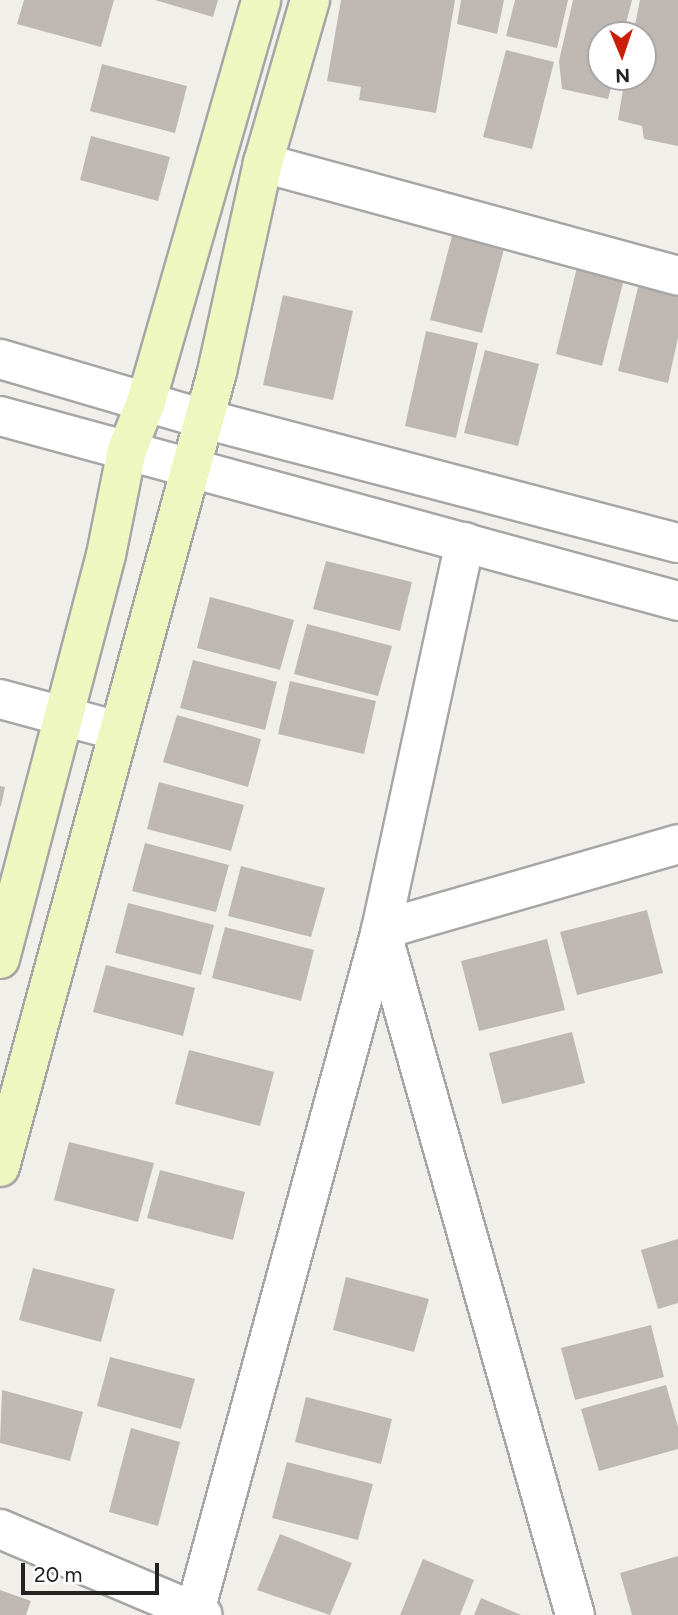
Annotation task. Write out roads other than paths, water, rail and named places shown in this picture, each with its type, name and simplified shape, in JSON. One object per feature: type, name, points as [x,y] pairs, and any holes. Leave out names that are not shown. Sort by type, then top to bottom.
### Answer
[{"type":"street","points":[[0,959],[106,555],[127,450],[146,402],[261,0]]},
{"type":"street","points":[[0,1167],[201,418],[217,372],[263,163],[310,0]]},
{"type":"street","points":[[263,163],[678,276]]},
{"type":"street","points":[[0,359],[201,418],[678,542]]},
{"type":"street","points":[[0,416],[678,601]]},
{"type":"street","points":[[0,1529],[199,1613],[381,930],[465,542]]},
{"type":"street","points":[[0,699],[64,713],[119,731]]},
{"type":"street","points":[[381,930],[678,844]]},
{"type":"street","points":[[381,930],[575,1615]]}]
